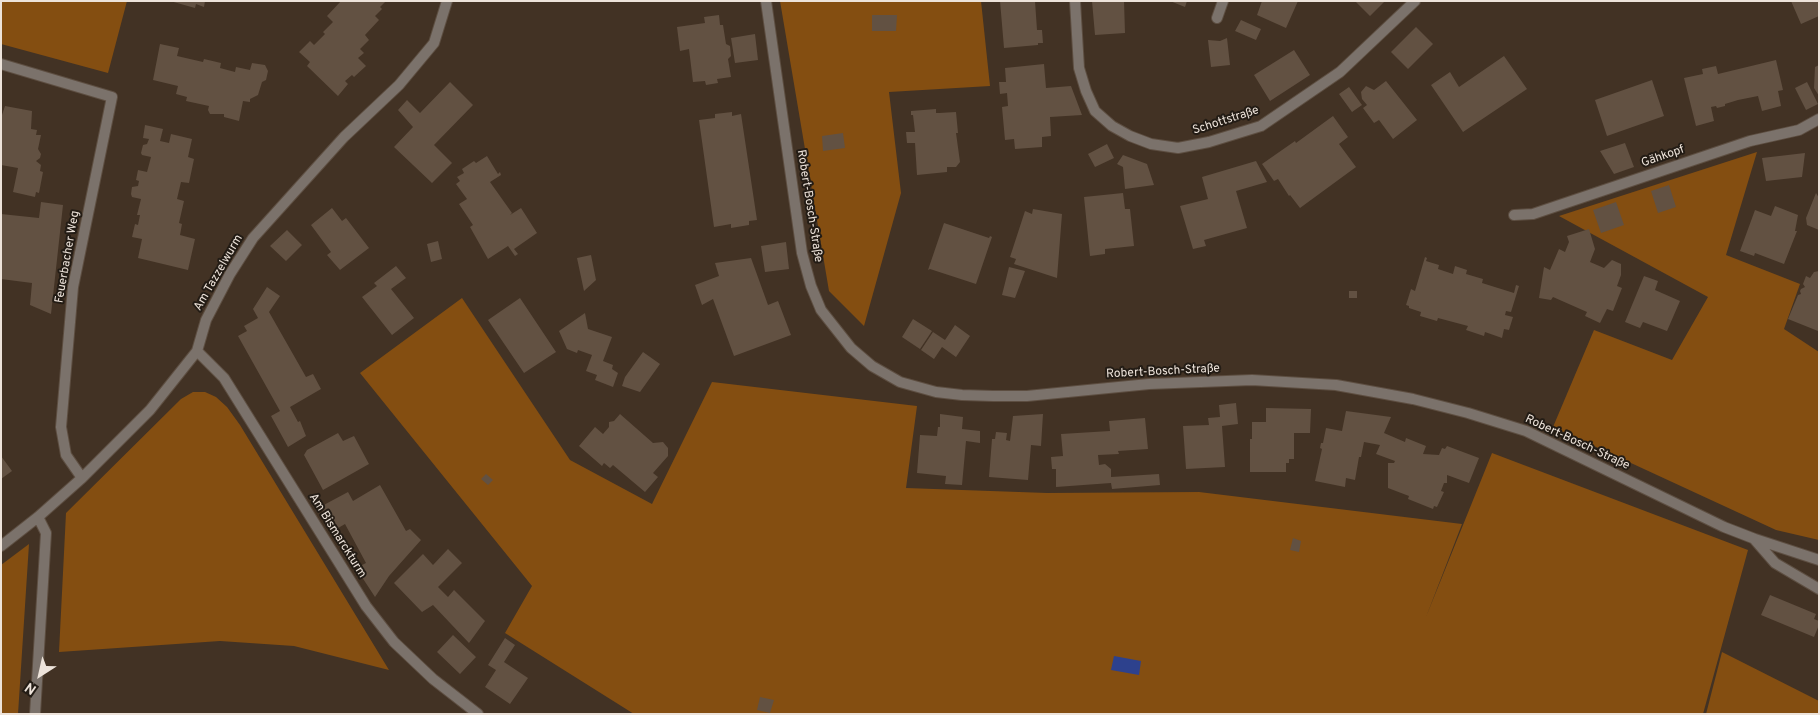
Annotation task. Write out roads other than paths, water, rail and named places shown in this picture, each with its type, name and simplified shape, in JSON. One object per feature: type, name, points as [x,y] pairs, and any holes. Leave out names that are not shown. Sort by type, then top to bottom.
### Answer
[{"type":"street","name":"Am Tazzelwurm","points":[[1,546],[38,517],[82,478],[150,410],[197,351],[206,320],[230,274],[253,238],[344,138],[399,85],[434,43],[447,1]]},
{"type":"street","name":"Robert-Bosch-Straße","points":[[766,1],[802,253],[810,286],[821,310],[835,330],[851,348],[872,366],[906,384],[936,392],[962,395],[1027,396],[1149,384],[1252,380],[1336,385],[1413,399],[1468,413],[1526,431],[1724,527],[1819,560]]},
{"type":"street","name":"Schottstraße","points":[[1075,1],[1079,68],[1086,91],[1095,110],[1112,126],[1130,136],[1150,144],[1178,148],[1209,142],[1261,126],[1340,72],[1415,1]]},
{"type":"street","points":[[1216,18],[1223,1]]},
{"type":"street","name":"Feuerbacher Weg","points":[[1,64],[112,96],[73,287],[60,428],[66,455],[82,478]]},
{"type":"street","name":"Gähkopf","points":[[1514,215],[1533,214],[1750,141],[1799,130],[1819,118]]},
{"type":"street","name":"Am Bismarckturm","points":[[197,351],[224,378],[366,606],[394,642],[433,679],[478,714]]},
{"type":"street","points":[[35,714],[46,533],[38,517]]},
{"type":"street","points":[[1755,539],[1775,563],[1819,590]]},
{"type":"water","points":[[1114,656],[1141,661],[1139,675],[1111,670]]}]
